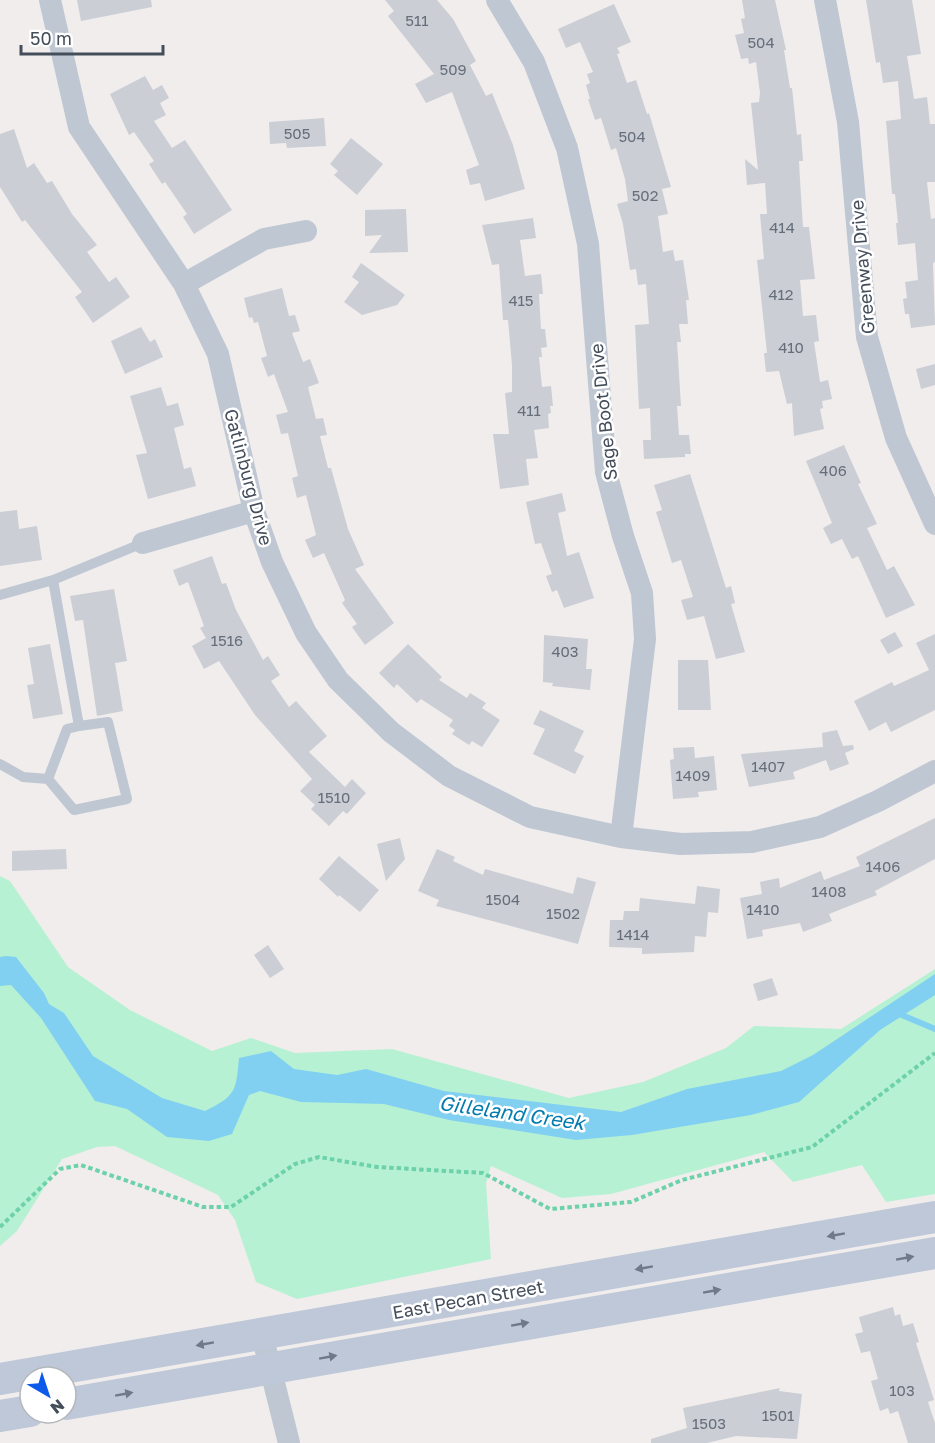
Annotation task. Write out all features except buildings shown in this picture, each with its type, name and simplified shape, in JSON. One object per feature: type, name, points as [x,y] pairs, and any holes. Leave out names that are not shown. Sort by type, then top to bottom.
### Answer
[{"type":"main road","name":"East Pecan Street","points":[[0,1379],[935,1218]]},
{"type":"main road","name":"East Pecan Street","points":[[78,1402],[935,1253]]},
{"type":"main road","points":[[0,1416],[18,1413]]},
{"type":"street","name":"Gatlinburg Drive","points":[[50,0],[79,127],[184,284],[218,354],[254,511],[272,562],[306,633],[338,680],[391,732],[449,776],[530,817],[621,837],[681,844],[752,842],[820,827],[878,801],[935,771]]},
{"type":"street","name":"Sage Boot Drive","points":[[497,0],[534,62],[567,148],[588,244],[606,472],[623,536],[642,593],[645,639],[621,837]]},
{"type":"street","name":"Greenway Drive","points":[[825,0],[848,122],[867,337],[896,438],[935,524]]},
{"type":"street","points":[[184,284],[264,239],[306,231]]},
{"type":"street","points":[[143,543],[254,511]]},
{"type":"street","points":[[262,1335],[289,1443]]},
{"type":"lane","points":[[0,595],[53,580],[143,543]]},
{"type":"lane","points":[[53,580],[79,726]]},
{"type":"lane","points":[[0,764],[23,777],[48,779],[74,810],[127,799],[108,722],[67,729],[48,779]]},
{"type":"path","points":[[0,1227],[60,1169],[81,1165],[203,1208],[231,1208],[295,1164],[319,1156],[377,1167],[483,1173],[550,1209],[631,1202],[682,1180],[812,1147],[935,1053]]},
{"type":"green space","points":[[0,876],[10,881],[68,967],[130,1010],[212,1051],[251,1038],[295,1053],[392,1049],[569,1098],[643,1082],[726,1048],[754,1026],[841,1029],[935,969],[935,1194],[886,1202],[862,1165],[793,1182],[764,1152],[611,1194],[562,1198],[491,1166],[486,1183],[491,1259],[297,1299],[256,1282],[235,1220],[218,1195],[115,1146],[97,1147],[62,1159],[17,1231],[0,1246]]},
{"type":"water","name":"Gilleland Creek","points":[[0,957],[16,957],[44,993],[49,1004],[64,1013],[93,1056],[162,1098],[205,1111],[229,1096],[237,1078],[239,1058],[271,1051],[294,1069],[337,1075],[366,1069],[444,1091],[621,1112],[687,1089],[781,1071],[813,1055],[935,974],[935,995],[880,1030],[799,1102],[751,1115],[632,1135],[576,1140],[449,1120],[384,1104],[301,1102],[260,1091],[249,1095],[232,1134],[209,1141],[167,1137],[127,1109],[95,1101],[41,1018],[11,985],[0,986]]},
{"type":"waterway","points":[[897,1013],[935,1029]]}]
